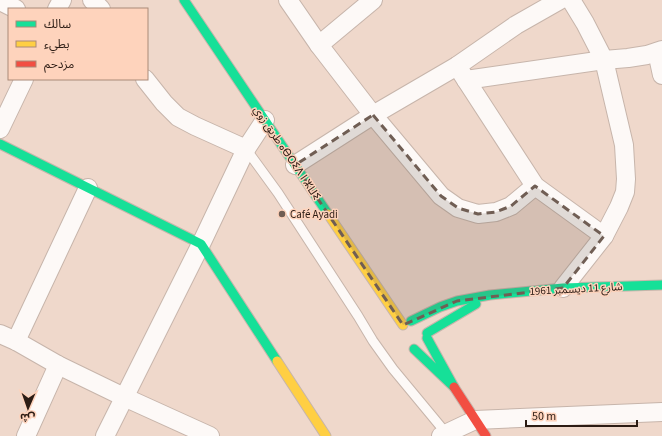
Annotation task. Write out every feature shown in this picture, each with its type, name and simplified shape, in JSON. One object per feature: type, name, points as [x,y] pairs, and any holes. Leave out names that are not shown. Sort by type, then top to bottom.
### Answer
[{"type":"main road","name":"طريق زوي ⴰⴱⵔⵉⴷ ⵏ ⵣⵡⵉ","points":[[184,0],[404,326]]},
{"type":"main road","points":[[0,144],[201,244],[326,436]]},
{"type":"main road","name":"شارع 11 ديسمبر 1961","points":[[404,326],[440,307],[457,300],[490,295],[563,288],[662,285]]},
{"type":"main road","points":[[427,336],[490,295]]},
{"type":"main road","points":[[404,326],[420,322],[424,325],[427,336],[426,342],[422,346],[409,348],[454,387]]},
{"type":"main road","points":[[427,336],[454,387],[486,436]]},
{"type":"street","points":[[92,0],[100,8]]},
{"type":"street","points":[[288,0],[319,46],[373,115],[441,196],[458,208],[478,214],[496,212],[510,206],[535,186]]},
{"type":"street","points":[[319,46],[373,0]]},
{"type":"street","points":[[295,165],[373,115],[462,73],[516,25],[560,0]]},
{"type":"street","points":[[563,288],[604,236],[620,207],[625,192],[626,179],[624,145],[604,60],[586,23],[571,0]]},
{"type":"street","points":[[0,1],[14,8]]},
{"type":"street","points":[[462,73],[628,58],[660,51],[662,75]]},
{"type":"street","points":[[462,73],[535,186],[604,236]]},
{"type":"street","points":[[0,129],[24,80]]},
{"type":"street","points":[[146,80],[164,103],[178,117],[246,149]]},
{"type":"street","points":[[105,436],[201,244],[246,149],[265,120]]},
{"type":"street","points":[[88,188],[8,338],[58,365],[210,436]]},
{"type":"street","points":[[26,436],[58,365]]},
{"type":"street","points":[[443,435],[475,420],[662,412]]},
{"type":"lane","points":[[246,149],[278,193],[373,341],[443,435]]},
{"type":"highlighted area","points":[[373,115],[441,196],[458,208],[478,214],[496,212],[511,206],[535,186],[604,236],[563,288],[457,301],[403,325],[295,165]]},
{"type":"traffic: fast","points":[[184,0],[328,214]]},
{"type":"traffic: fast","points":[[0,144],[201,244],[277,361]]},
{"type":"traffic: fast","points":[[411,321],[440,307],[457,301],[490,295],[563,288],[662,285]]},
{"type":"traffic: fast","points":[[427,333],[476,304]]},
{"type":"traffic: fast","points":[[414,349],[454,387],[427,338]]},
{"type":"traffic: slow","points":[[328,214],[403,325]]},
{"type":"traffic: slow","points":[[277,361],[326,436]]},
{"type":"traffic: jam","points":[[454,387],[486,436]]},
{"type":"place","name":"Café Ayadi","points":[[282,214]]}]
